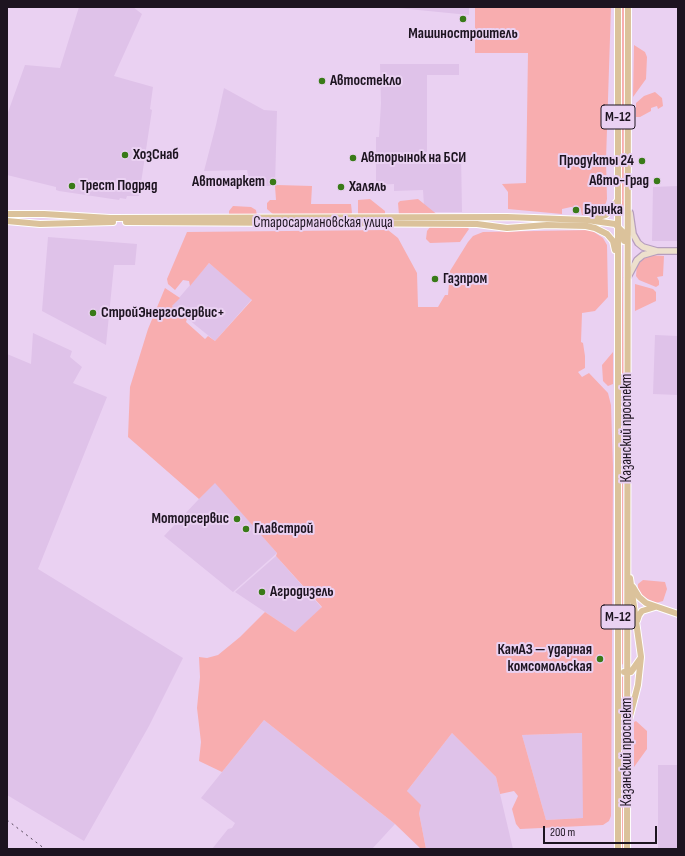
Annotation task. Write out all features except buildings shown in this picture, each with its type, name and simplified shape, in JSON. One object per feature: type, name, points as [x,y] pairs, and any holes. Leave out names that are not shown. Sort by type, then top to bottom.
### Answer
[{"type":"main road","name":"Казанский проспект","points":[[618,7],[618,849]]},
{"type":"main road","name":"Казанский проспект","points":[[627,849],[628,7]]},
{"type":"main road","points":[[587,220],[606,215],[618,200]]},
{"type":"main road","points":[[628,205],[636,241],[644,247],[657,251]]},
{"type":"main road","name":"Старосармановская улица","points":[[7,214],[44,214],[110,218],[507,217],[587,220]]},
{"type":"main road","points":[[40,224],[38,218],[44,214]]},
{"type":"main road","points":[[507,217],[511,222],[507,228]]},
{"type":"main road","points":[[587,220],[609,223],[618,226],[623,232],[627,250]]},
{"type":"main road","name":"Старосармановская улица","points":[[7,221],[40,224],[112,222],[477,224],[507,228],[547,225],[595,228],[604,232],[611,239],[615,246],[617,261]]},
{"type":"main road","points":[[627,277],[637,260],[643,255],[657,251],[678,251]]},
{"type":"main road","points":[[627,554],[641,657],[638,685],[627,728]]},
{"type":"main road","points":[[631,581],[639,597],[656,607],[678,614]]},
{"type":"main road","points":[[637,628],[639,615],[651,607],[656,607]]},
{"type":"main road","points":[[618,654],[621,669],[627,673],[631,672],[641,657]]},
{"type":"shaded area","points":[[79,7],[133,7],[142,14],[114,76],[153,87],[150,109],[152,110],[139,196],[127,196],[126,199],[120,198],[119,200],[59,191],[56,190],[56,187],[7,175],[7,115],[25,65],[60,68]]},
{"type":"shaded area","points":[[469,7],[469,15],[398,8]]},
{"type":"shaded area","points":[[475,7],[611,7],[606,160],[607,199],[606,203],[600,210],[594,213],[582,215],[580,207],[562,209],[562,214],[508,209],[508,192],[502,184],[526,183],[528,53],[475,53]]},
{"type":"shaded area","points":[[622,7],[624,7],[624,208],[622,208]]},
{"type":"shaded area","points":[[634,45],[645,52],[647,57],[646,79],[633,97]]},
{"type":"shaded area","points":[[380,64],[459,64],[459,75],[427,75],[427,154],[461,154],[462,212],[432,212],[424,206],[423,190],[394,191],[394,184],[376,185],[376,137],[379,137],[381,103]]},
{"type":"shaded area","points":[[224,88],[264,110],[277,111],[275,186],[250,186],[247,170],[204,171]]},
{"type":"shaded area","points":[[655,92],[662,98],[663,106],[658,109],[657,106],[651,108],[651,111],[640,117],[636,117],[636,103],[644,96]]},
{"type":"shaded area","points":[[275,186],[312,186],[311,204],[351,204],[352,213],[350,215],[274,215],[267,209],[267,203],[270,200],[276,200]]},
{"type":"shaded area","points":[[678,186],[678,241],[652,241],[653,187]]},
{"type":"shaded area","points":[[370,199],[385,211],[385,216],[358,215],[358,200]]},
{"type":"shaded area","points":[[418,199],[439,216],[399,215],[398,203],[400,201]]},
{"type":"shaded area","points":[[233,206],[251,207],[256,210],[257,216],[229,217],[229,211]]},
{"type":"shaded area","points":[[430,227],[467,227],[469,229],[460,242],[430,243],[426,239],[427,231]]},
{"type":"shaded area","points":[[388,230],[398,238],[417,273],[418,307],[438,307],[445,295],[448,295],[450,271],[473,236],[483,232],[591,230],[603,238],[607,245],[608,297],[595,311],[582,313],[581,342],[583,343],[585,356],[585,368],[578,372],[582,377],[589,373],[608,393],[611,405],[613,467],[611,816],[609,821],[603,825],[520,829],[516,824],[512,809],[518,796],[514,791],[500,794],[496,777],[452,733],[407,791],[421,805],[419,813],[426,849],[421,849],[395,824],[264,720],[222,772],[199,761],[201,742],[197,708],[200,677],[199,657],[207,658],[218,655],[240,637],[265,612],[295,632],[322,607],[276,556],[277,553],[215,483],[199,499],[128,437],[130,387],[148,329],[165,288],[180,298],[172,306],[187,319],[186,322],[205,339],[208,336],[215,341],[252,300],[209,263],[190,286],[189,281],[183,280],[175,290],[168,284],[167,279],[187,232]],"holes":[[[582,733],[583,818],[546,820],[522,735]]]},
{"type":"shaded area","points":[[621,236],[622,238],[624,385],[622,384]]},
{"type":"shaded area","points":[[48,237],[137,244],[135,265],[114,265],[106,345],[42,311]]},
{"type":"shaded area","points":[[648,255],[664,256],[663,276],[657,277],[659,285],[656,287],[639,280],[636,276],[637,264]]},
{"type":"shaded area","points":[[209,263],[252,299],[215,341],[172,306]]},
{"type":"shaded area","points":[[635,284],[653,289],[656,292],[656,301],[635,311]]},
{"type":"shaded area","points":[[33,333],[72,351],[70,357],[82,367],[73,383],[107,397],[38,569],[183,658],[149,726],[84,841],[7,795],[7,354],[31,364]]},
{"type":"shaded area","points":[[655,335],[678,336],[678,395],[653,394]]},
{"type":"shaded area","points":[[613,352],[613,384],[608,386],[603,381],[602,365]]},
{"type":"shaded area","points":[[621,403],[623,403],[623,665],[621,662]]},
{"type":"shaded area","points":[[215,482],[277,553],[233,592],[164,536]]},
{"type":"shaded area","points":[[276,556],[322,608],[295,632],[235,592]]},
{"type":"shaded area","points":[[643,580],[665,582],[667,589],[663,601],[656,603],[642,596],[638,589],[638,584]]},
{"type":"shaded area","points":[[621,677],[623,677],[623,849],[621,849]]},
{"type":"shaded area","points":[[264,720],[395,824],[372,849],[212,849],[228,829],[232,828],[235,823],[201,798]]},
{"type":"shaded area","points":[[636,721],[647,731],[647,749],[634,767],[634,722]]},
{"type":"shaded area","points":[[452,733],[496,777],[513,849],[426,849],[419,813],[407,791]]},
{"type":"shaded area","points":[[583,733],[583,818],[546,820],[522,735]]},
{"type":"shaded area","points":[[658,765],[678,765],[678,849],[658,849]]},
{"type":"railway","points":[[7,820],[45,849]]},
{"type":"place","name":"Машиностроитель","points":[[463,19]]},
{"type":"place","name":"Автостекло","points":[[322,81]]},
{"type":"place","name":"ХозCнаб","points":[[125,155]]},
{"type":"place","name":"Авторынок на БСИ","points":[[353,158]]},
{"type":"place","name":"Продукты 24","points":[[642,161]]},
{"type":"place","name":"Авто-Град","points":[[657,181]]},
{"type":"place","name":"Автомаркет","points":[[273,182]]},
{"type":"place","name":"Трест Подряд","points":[[72,186]]},
{"type":"place","name":"Халяль","points":[[341,187]]},
{"type":"place","name":"Бричка","points":[[576,210]]},
{"type":"place","name":"Газпром","points":[[435,279]]},
{"type":"place","name":"СтройЭнергоСервис+","points":[[93,313]]},
{"type":"place","name":"Моторсервис","points":[[237,519]]},
{"type":"place","name":"Главстрой","points":[[246,529]]},
{"type":"place","name":"Агродизель","points":[[262,592]]},
{"type":"place","name":"КамАЗ — ударная комсомольская","points":[[600,659]]}]
